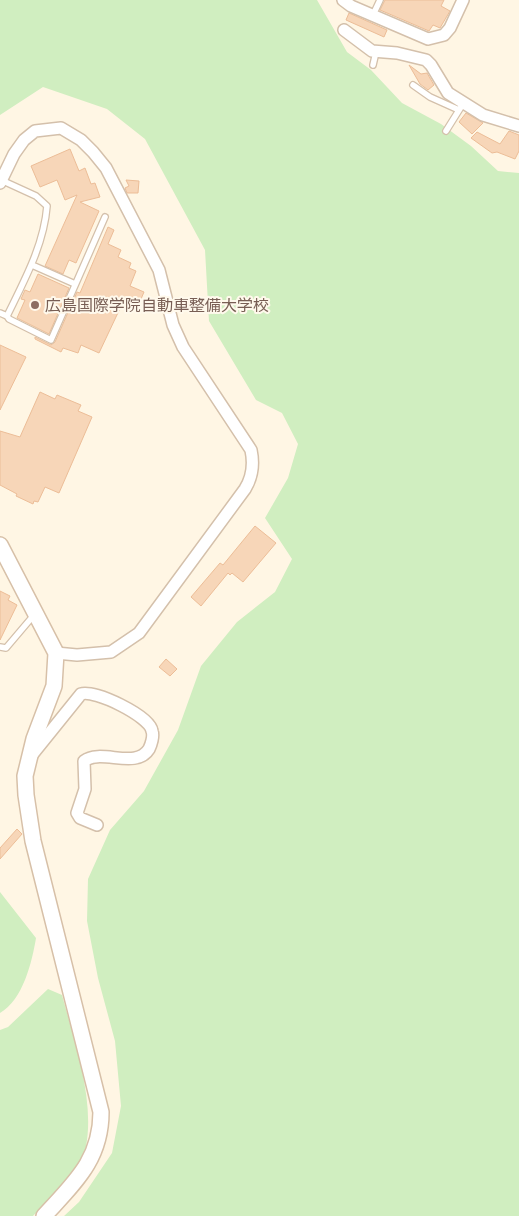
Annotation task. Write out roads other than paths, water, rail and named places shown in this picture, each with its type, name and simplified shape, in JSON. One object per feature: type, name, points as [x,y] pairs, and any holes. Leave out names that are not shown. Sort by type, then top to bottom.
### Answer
[{"type":"street","points":[[343,0],[428,39],[436,38],[450,28],[463,0]]},
{"type":"street","points":[[344,30],[376,52],[414,57],[431,64],[448,93],[461,106],[519,126]]},
{"type":"street","points":[[1,181],[24,140],[35,131],[60,128],[81,140],[93,152],[106,168],[159,270],[173,325],[183,347],[251,450],[254,462],[250,480],[245,490],[139,633],[122,647],[111,652],[76,656],[56,653]]},
{"type":"street","points":[[0,545],[56,653],[54,686],[28,759],[26,796],[33,841],[102,1112],[101,1132],[95,1152],[84,1171],[44,1216]]},
{"type":"street","points":[[28,759],[81,694],[86,692],[109,700],[148,722],[152,730],[152,741],[148,751],[138,758],[97,756],[89,757],[84,761],[85,789],[77,812],[80,818],[97,825]]},
{"type":"lane","points":[[373,15],[380,0]]},
{"type":"lane","points":[[372,65],[376,52]]},
{"type":"lane","points":[[399,59],[414,57]]},
{"type":"lane","points":[[413,85],[430,97],[461,106],[446,131]]},
{"type":"lane","points":[[1,181],[36,196],[46,206],[46,217],[32,265],[7,316]]},
{"type":"lane","points":[[0,313],[51,340],[104,217]]},
{"type":"lane","points":[[32,265],[75,284]]},
{"type":"lane","points":[[0,647],[6,648],[35,614]]},
{"type":"place","name":"広島国際学院自動車整備大学校","points":[[35,305]]}]
